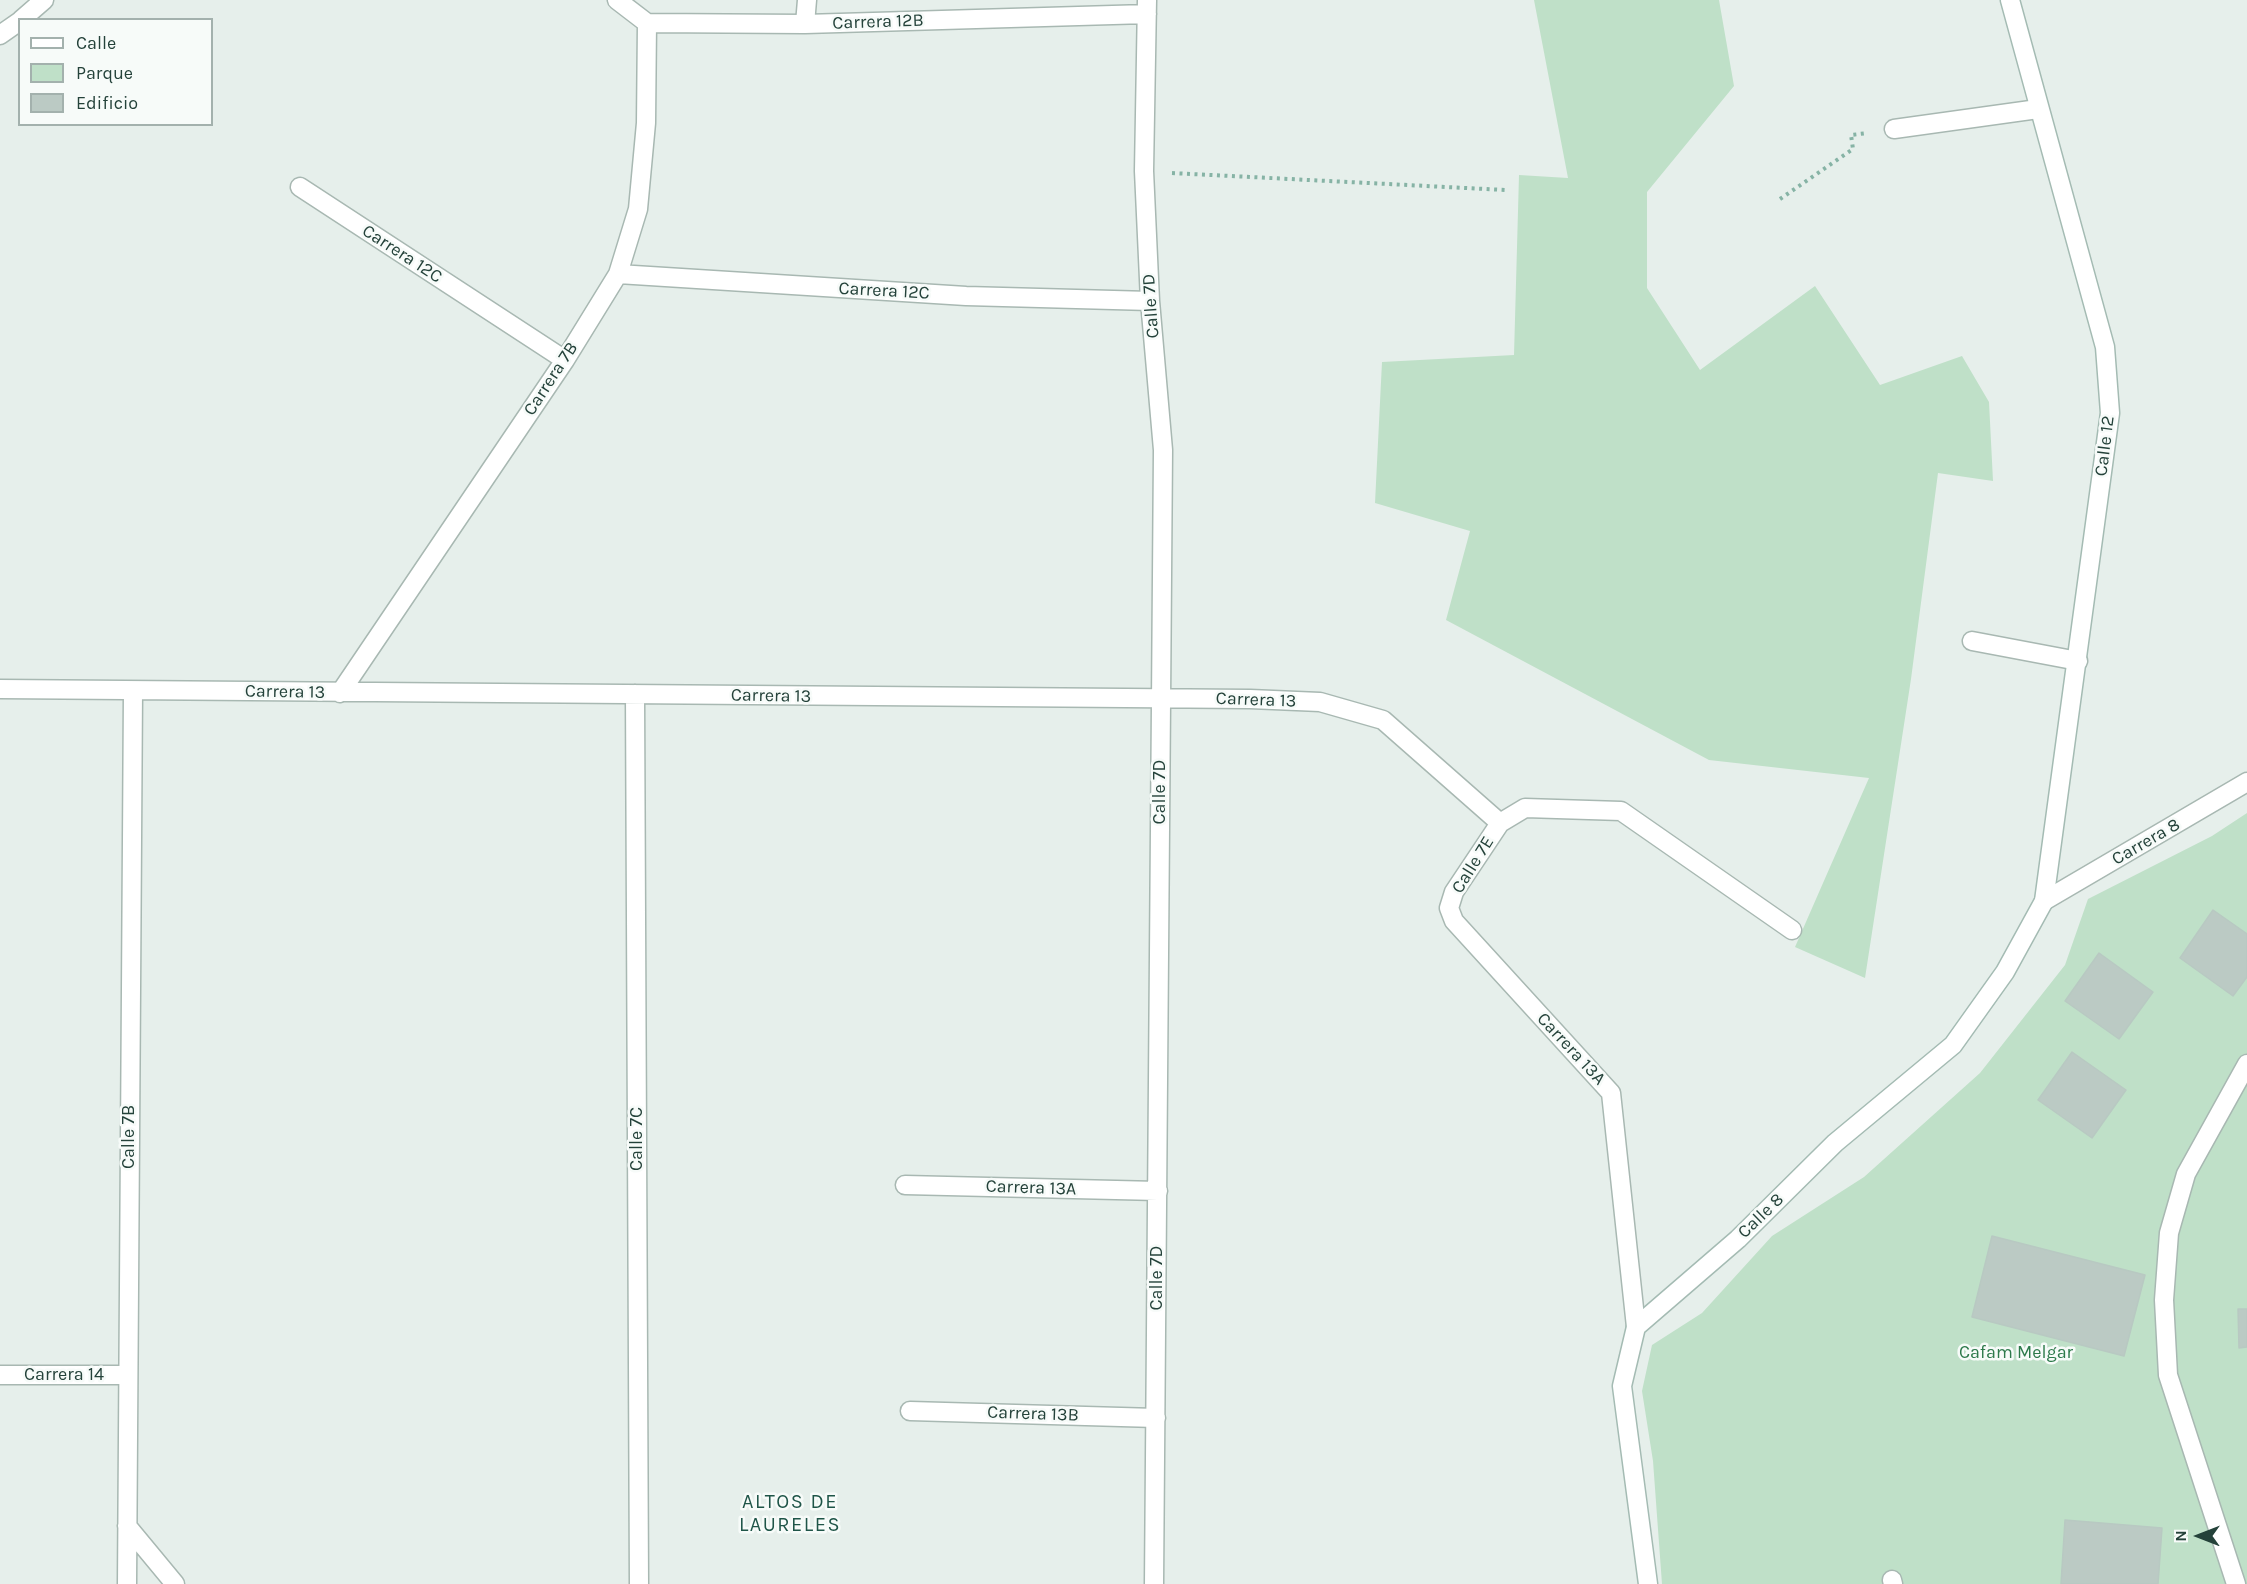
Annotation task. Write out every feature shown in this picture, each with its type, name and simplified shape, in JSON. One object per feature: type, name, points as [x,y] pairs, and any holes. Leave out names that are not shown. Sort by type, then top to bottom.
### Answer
[{"type":"street","points":[[22,18],[44,0]]},
{"type":"street","points":[[617,0],[647,23]]},
{"type":"street","points":[[805,24],[807,0]]},
{"type":"street","name":"Calle 12","points":[[2010,0],[2038,110],[2105,347],[2110,413],[2044,901]]},
{"type":"street","name":"Carrera 12B","points":[[647,23],[805,24],[1147,7]]},
{"type":"street","name":"Calle 7D","points":[[1147,7],[1144,171],[1150,301],[1163,450],[1154,1584]]},
{"type":"street","points":[[0,35],[18,22]]},
{"type":"street","name":"Carrera 7B","points":[[340,693],[565,360],[618,274],[638,209],[646,123],[647,23]]},
{"type":"street","points":[[1894,129],[2038,110]]},
{"type":"street","name":"Carrera 12C","points":[[300,187],[565,360]]},
{"type":"street","name":"Carrera 12C","points":[[618,274],[966,296],[1150,301]]},
{"type":"street","points":[[1972,641],[2078,661]]},
{"type":"street","name":"Carrera 13","points":[[0,689],[1250,699],[1320,702],[1383,720],[1500,823]]},
{"type":"street","name":"Calle 7B","points":[[127,1584],[133,691]]},
{"type":"street","name":"Calle 7C","points":[[635,694],[639,1584]]},
{"type":"street","name":"Carrera 8","points":[[2044,901],[2247,782]]},
{"type":"street","points":[[1500,823],[1525,808],[1620,812],[1792,930]]},
{"type":"street","name":"Calle 7E","points":[[1449,908],[1454,892],[1500,823]]},
{"type":"street","name":"Calle 8","points":[[1636,1327],[1738,1239],[1834,1143],[1953,1045],[2005,972],[2044,901]]},
{"type":"street","name":"Carrera 13A","points":[[1449,908],[1454,921],[1611,1093],[1636,1327]]},
{"type":"street","points":[[2236,1584],[2168,1375],[2164,1300],[2169,1233],[2186,1174],[2247,1064]]},
{"type":"street","name":"Carrera 13A","points":[[904,1185],[1158,1191]]},
{"type":"street","points":[[1636,1327],[1622,1386],[1648,1584]]},
{"type":"street","name":"Carrera 14","points":[[0,1375],[127,1375]]},
{"type":"street","name":"Carrera 13B","points":[[910,1411],[1156,1418]]},
{"type":"street","points":[[127,1526],[175,1584]]},
{"type":"path","points":[[1780,198],[1852,149],[1851,135],[1894,129]]},
{"type":"path","points":[[1144,171],[1505,190]]},
{"type":"green space","points":[[1534,0],[1719,0],[1734,86],[1647,192],[1647,288],[1700,370],[1815,286],[1880,385],[1962,356],[1989,402],[1993,481],[1938,473],[1911,679],[1865,978],[1795,947],[1869,778],[1709,760],[1446,620],[1470,531],[1375,503],[1382,362],[1514,355],[1519,175],[1568,178]]},
{"type":"green space","name":"Cafam Melgar","points":[[2247,813],[2247,1584],[1662,1584],[1653,1461],[1642,1391],[1652,1345],[1702,1313],[1772,1236],[1864,1177],[1980,1073],[2065,965],[2088,899],[2212,836]]},
{"type":"building","points":[[2213,910],[2247,934],[2247,977],[2233,996],[2180,958]]},
{"type":"building","points":[[2099,953],[2153,992],[2119,1039],[2065,1001]]},
{"type":"building","points":[[2072,1052],[2126,1090],[2092,1138],[2038,1100]]},
{"type":"building","points":[[1992,1236],[2145,1275],[2124,1356],[1972,1317]]},
{"type":"building","points":[[2238,1309],[2247,1309],[2247,1347],[2239,1348]]},
{"type":"building","points":[[2065,1520],[2162,1528],[2158,1584],[2061,1584]]},
{"type":"district","name":"ALTOS DE LAURELES","points":[[790,1514]]}]
